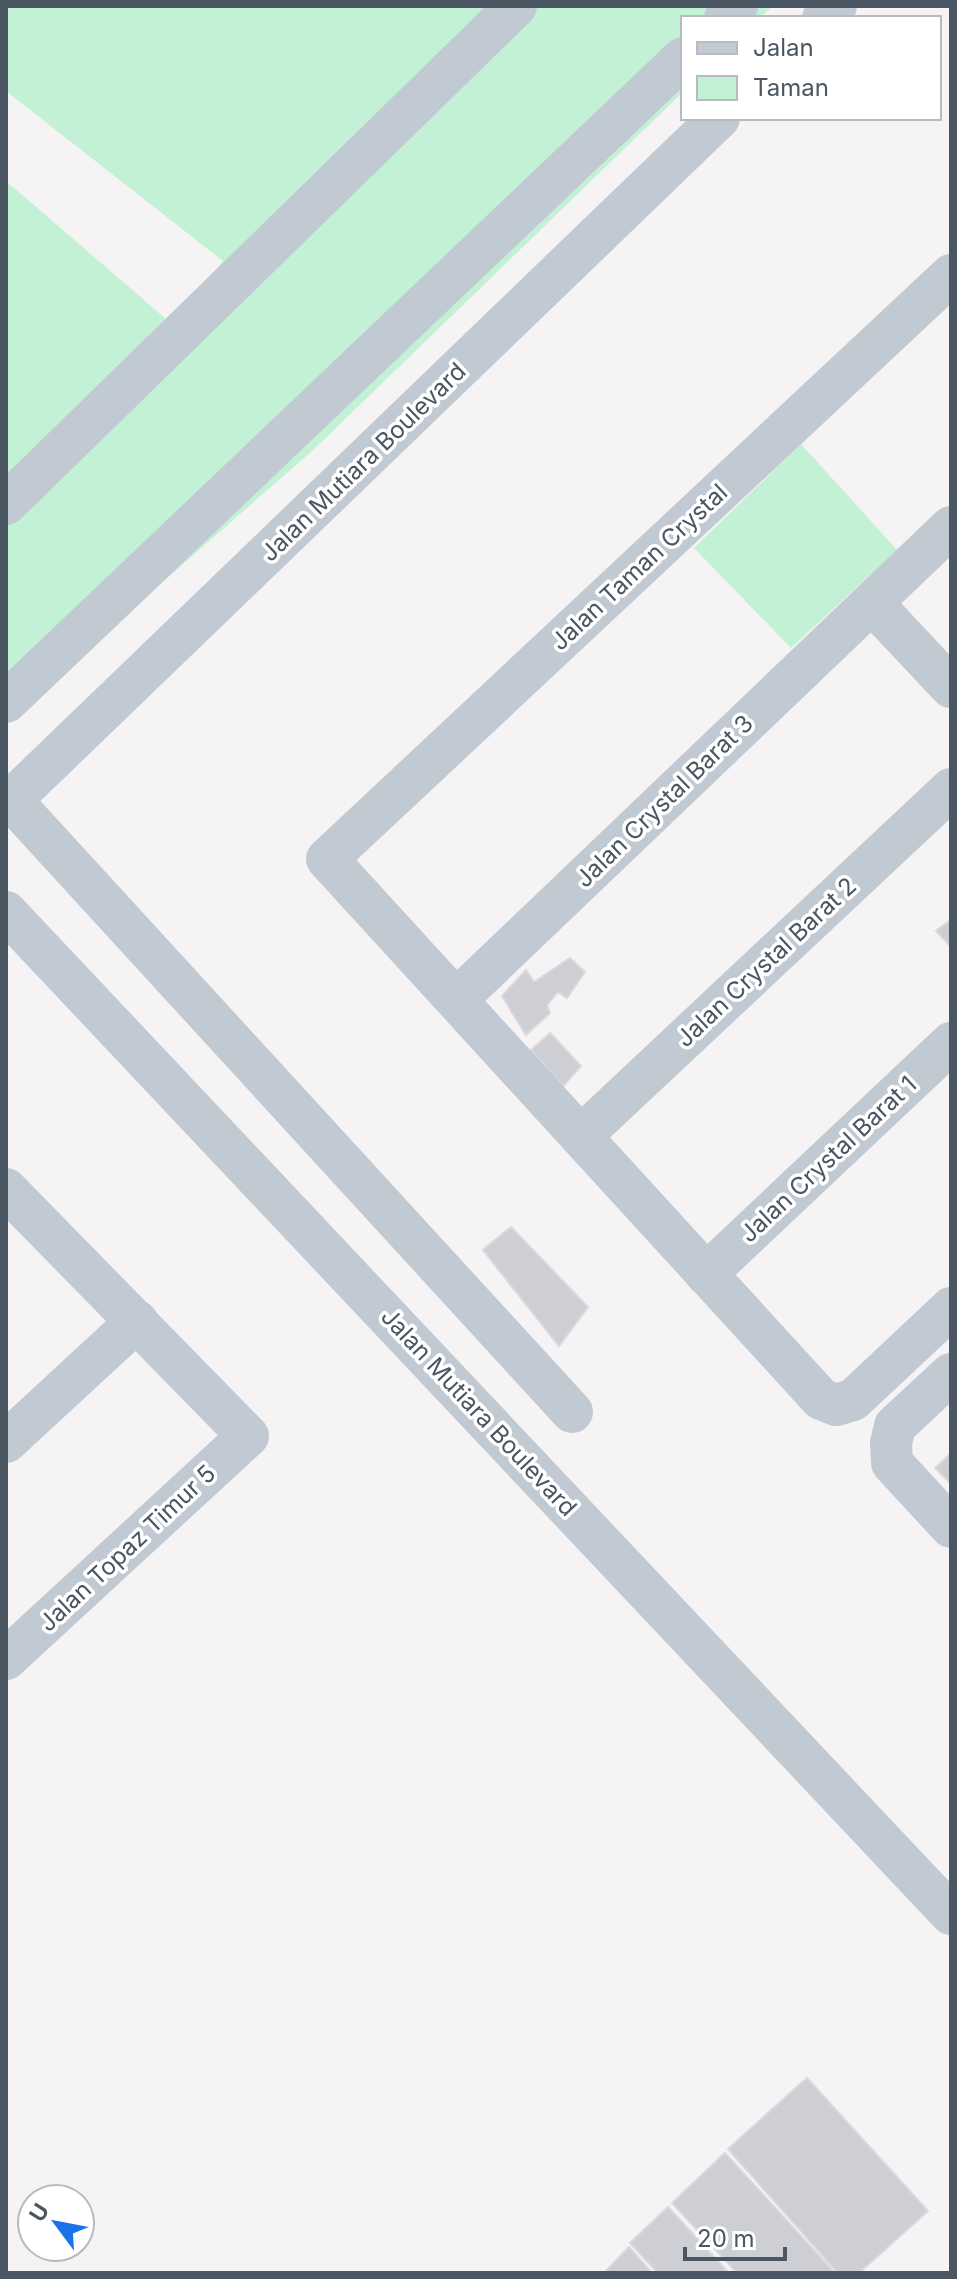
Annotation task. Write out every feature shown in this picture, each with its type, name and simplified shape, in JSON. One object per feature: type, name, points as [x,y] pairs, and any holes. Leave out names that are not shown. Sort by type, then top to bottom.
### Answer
[{"type":"street","points":[[6,504],[516,6]]},
{"type":"street","points":[[6,702],[681,60]]},
{"type":"street","name":"Jalan Mutiara Boulevard","points":[[8,802],[717,120]]},
{"type":"street","name":"Jalan Taman Crystal","points":[[457,999],[327,859],[951,275]]},
{"type":"street","name":"Jalan Crystal Barat 3","points":[[457,999],[951,527]]},
{"type":"street","points":[[872,603],[951,687]]},
{"type":"street","name":"Jalan Crystal Barat 2","points":[[581,1136],[951,789]]},
{"type":"street","points":[[8,802],[572,1412]]},
{"type":"street","name":"Jalan Mutiara Boulevard","points":[[6,912],[951,1914]]},
{"type":"street","points":[[457,999],[821,1399],[836,1405],[853,1400],[951,1308]]},
{"type":"street","name":"Jalan Crystal Barat 1","points":[[706,1274],[951,1043]]},
{"type":"street","points":[[6,1442],[137,1321],[13,1211]]},
{"type":"street","name":"Jalan Topaz Timur 5","points":[[6,1659],[248,1436],[137,1321]]},
{"type":"street","points":[[951,1374],[895,1426],[891,1443],[892,1463],[951,1527]]},
{"type":"green space","points":[[6,6],[772,6],[762,16],[681,16],[681,94],[312,451],[6,719],[6,181],[173,325],[223,261],[6,91]]},
{"type":"green space","points":[[801,444],[897,550],[791,648],[694,548]]},
{"type":"building","points":[[951,920],[951,947],[936,931]]},
{"type":"building","points":[[570,958],[585,972],[567,998],[558,992],[547,1005],[550,1013],[526,1035],[502,996],[526,970],[534,982]]},
{"type":"building","points":[[550,1033],[581,1066],[563,1086],[531,1050]]},
{"type":"building","points":[[511,1227],[588,1307],[559,1346],[483,1250]]},
{"type":"building","points":[[951,1453],[951,1484],[935,1468]]},
{"type":"building","points":[[807,2078],[928,2211],[859,2273],[838,2273],[728,2149]]},
{"type":"building","points":[[725,2153],[835,2273],[737,2273],[672,2203]]},
{"type":"building","points":[[668,2207],[729,2273],[658,2273],[630,2243]]},
{"type":"building","points":[[629,2247],[652,2273],[604,2273]]}]
